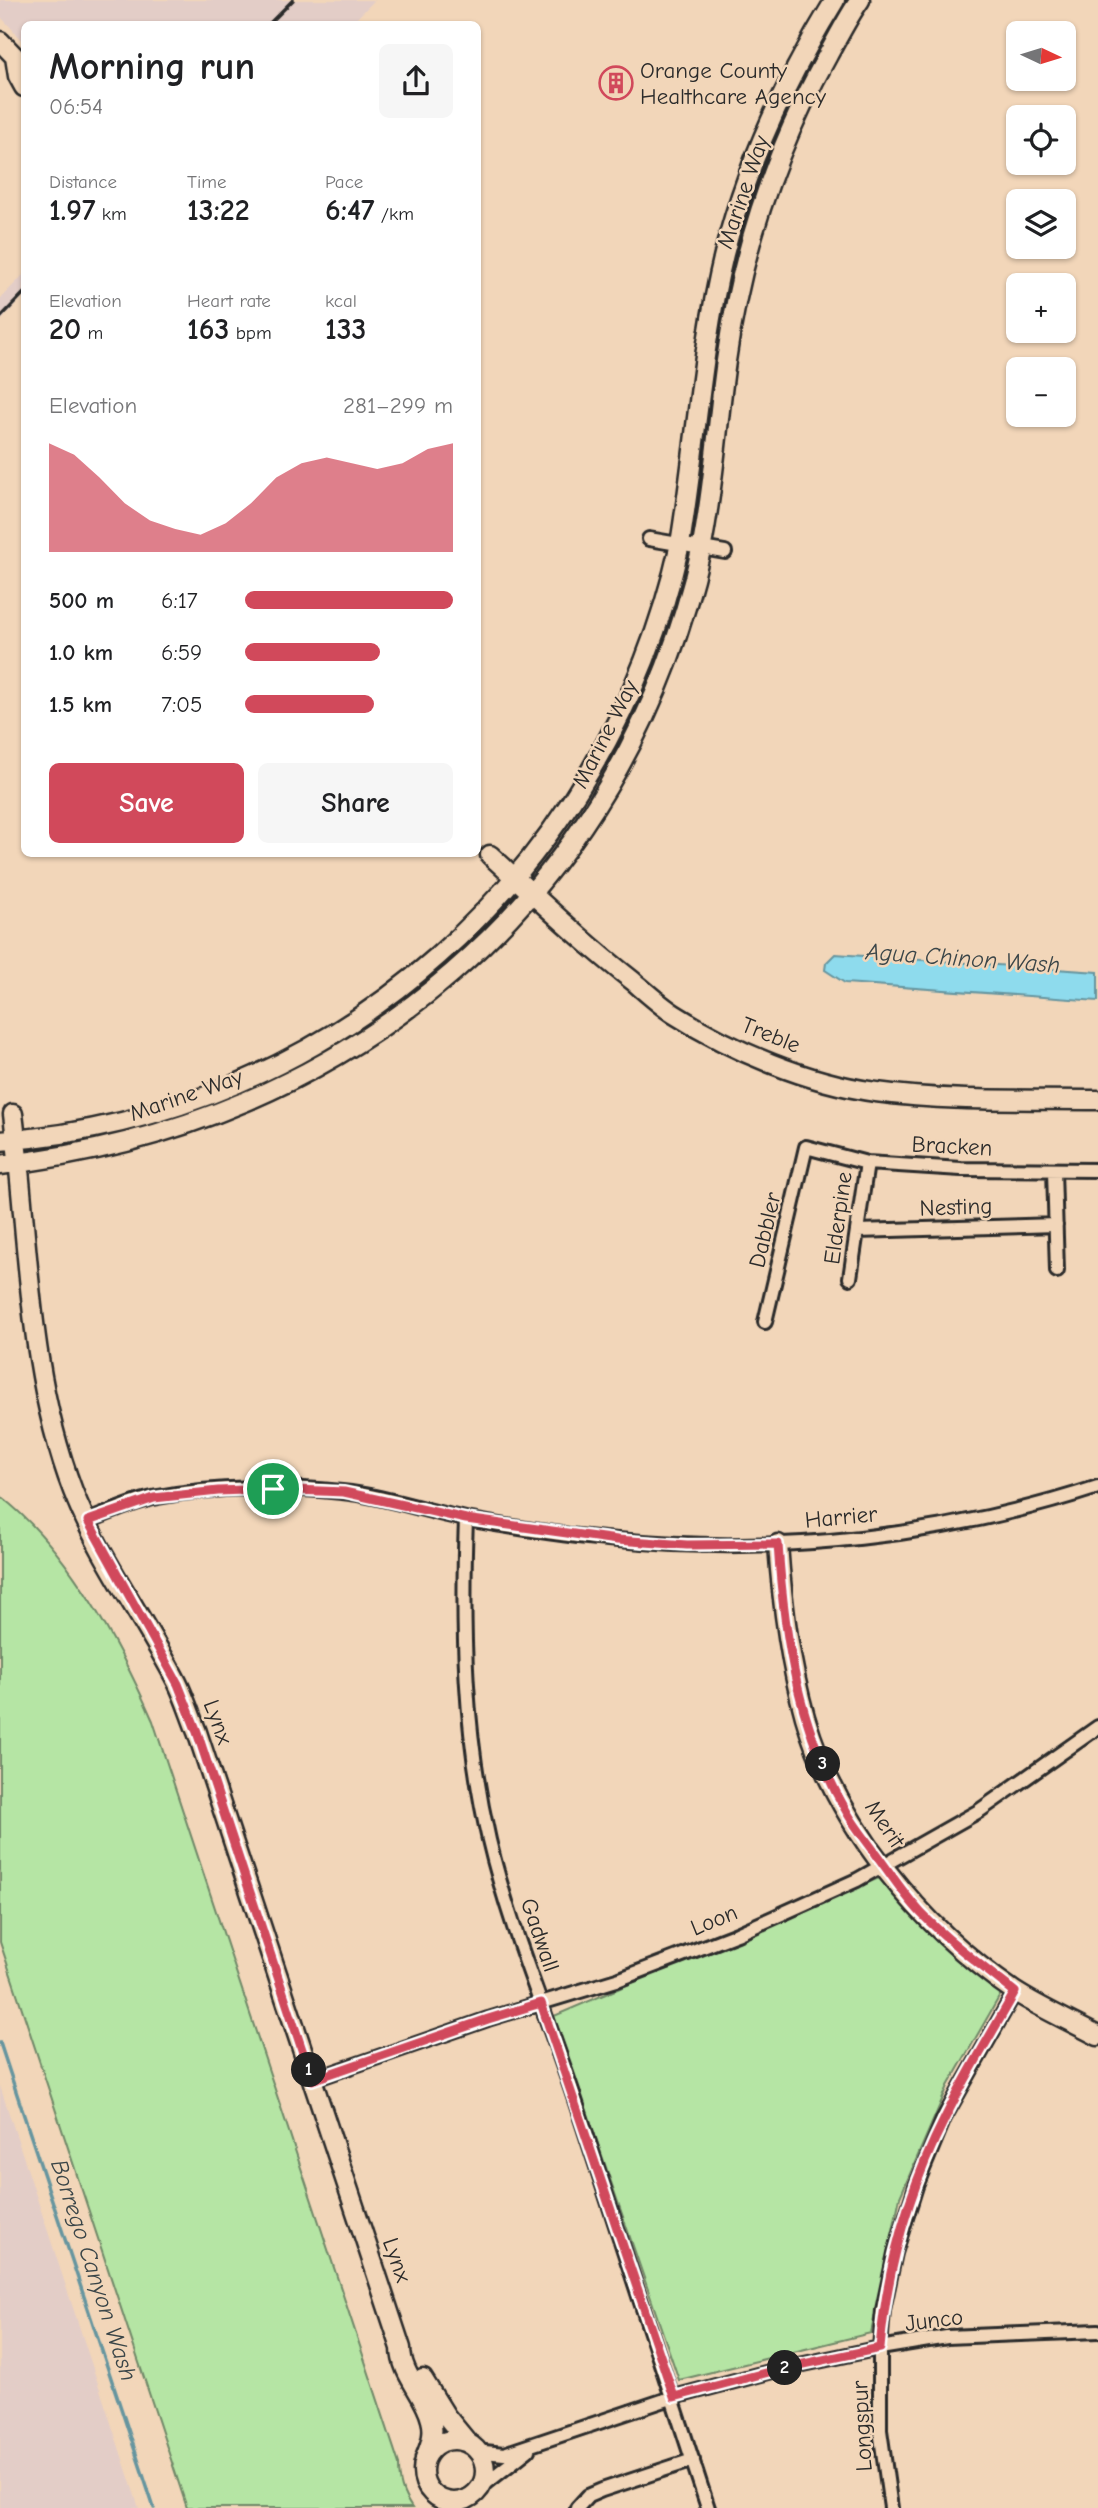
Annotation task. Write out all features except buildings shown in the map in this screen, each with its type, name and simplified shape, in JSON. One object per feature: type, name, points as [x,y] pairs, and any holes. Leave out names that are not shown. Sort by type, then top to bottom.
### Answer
[{"type":"main road","name":"Marine Way","points":[[8,1141],[123,1121],[196,1100],[281,1063],[335,1034],[381,1003],[438,958],[498,899],[578,793],[607,744],[648,654],[673,574],[680,544],[706,357],[724,253],[739,204],[774,114],[808,45],[835,0]]},
{"type":"main road","name":"Marine Way","points":[[0,1165],[114,1146],[174,1129],[247,1102],[343,1053],[428,994],[489,940],[532,893],[596,806],[627,753],[680,628],[701,548],[726,360],[746,257],[760,208],[777,162],[813,82],[860,0]]},
{"type":"main road","points":[[0,41],[20,62],[18,76],[21,82]]},
{"type":"main road","name":"Treble","points":[[490,855],[606,960],[673,1013],[719,1040],[762,1059],[822,1081],[873,1092],[920,1097],[1098,1100]]},
{"type":"main road","name":"Lynx","points":[[13,1114],[8,1141],[19,1162],[38,1356],[62,1461],[74,1494],[88,1521],[178,1684],[197,1732],[401,2348],[401,2361],[431,2420],[432,2439],[425,2458]]},
{"type":"main road","name":"Merit","points":[[778,1544],[786,1632],[806,1719],[824,1765],[848,1814],[920,1912],[971,1958],[1015,1992],[1098,2036]]},
{"type":"main road","name":"Lynx","points":[[401,2348],[413,2359],[446,2416],[472,2447]]},
{"type":"main road","points":[[449,2439],[472,2447],[485,2469],[485,2479],[473,2497],[457,2502],[435,2501],[423,2476],[425,2458],[433,2448],[449,2439]]},
{"type":"street","points":[[649,539],[725,552]]},
{"type":"street","name":"Bracken","points":[[806,1147],[867,1163],[961,1169],[1098,1170]]},
{"type":"street","name":"Dabbler","points":[[765,1322],[806,1147]]},
{"type":"street","name":"Elderpine","points":[[850,1279],[867,1163]]},
{"type":"street","points":[[1054,1170],[1057,1271]]},
{"type":"street","name":"Nesting","points":[[857,1231],[1056,1225]]},
{"type":"street","name":"Harrier","points":[[88,1521],[163,1496],[273,1489],[344,1492],[466,1519],[617,1540],[687,1545],[778,1544],[870,1536],[949,1525],[1098,1487]]},
{"type":"street","name":"Gadwall","points":[[466,1519],[466,1680],[475,1768],[490,1842],[541,2003],[674,2397],[708,2508]]},
{"type":"street","name":"Loon","points":[[312,2080],[488,2019],[620,1979],[737,1934],[857,1880],[979,1811],[1098,1727]]},
{"type":"street","name":"Longspur","points":[[891,2508],[880,2430],[880,2348],[883,2310],[895,2253],[916,2186],[944,2118],[1015,1992]]},
{"type":"street","name":"Junco","points":[[472,2447],[504,2454],[674,2397],[780,2369],[880,2348],[947,2337],[1098,2331]]},
{"type":"street","name":"Junco","points":[[473,2497],[536,2444]]},
{"type":"street","points":[[577,2508],[588,2496],[602,2490],[693,2460]]},
{"type":"shaded area","points":[[0,0],[375,0],[354,21],[21,21],[21,39],[0,16]]},
{"type":"shaded area","points":[[21,277],[21,299],[0,322],[0,299]]},
{"type":"shaded area","points":[[0,2086],[139,2508],[0,2508]]},
{"type":"green space","points":[[0,1496],[25,1517],[48,1542],[89,1599],[108,1630],[153,1721],[399,2464],[402,2487],[412,2508],[187,2508],[0,1942]]},
{"type":"green space","points":[[879,1878],[946,1946],[1002,1992],[948,2086],[900,2197],[871,2333],[679,2380],[554,2016]]},
{"type":"water","points":[[835,954],[1098,972],[1098,1001],[845,983],[825,970],[826,963]]},
{"type":"waterway","name":"Borrego Canyon Wash","points":[[0,2043],[154,2508]]},
{"type":"railway","points":[[272,21],[293,0]]},
{"type":"railway","points":[[0,318],[21,296]]},
{"type":"place","name":"Orange County Healthcare Agency","points":[[616,83]]},
{"type":"route","points":[[273,1489],[344,1492],[466,1519],[617,1540],[687,1545],[778,1544],[786,1632],[806,1719],[824,1765],[848,1814],[920,1912],[971,1958],[1015,1992],[944,2118],[916,2186],[895,2253],[883,2310],[880,2348],[780,2369],[674,2397],[541,2003],[312,2080],[197,1732],[178,1684],[88,1521],[173,1494],[273,1489]]},
{"type":"water label","name":"Agua Chinon Wash","points":[[963,958]]}]
